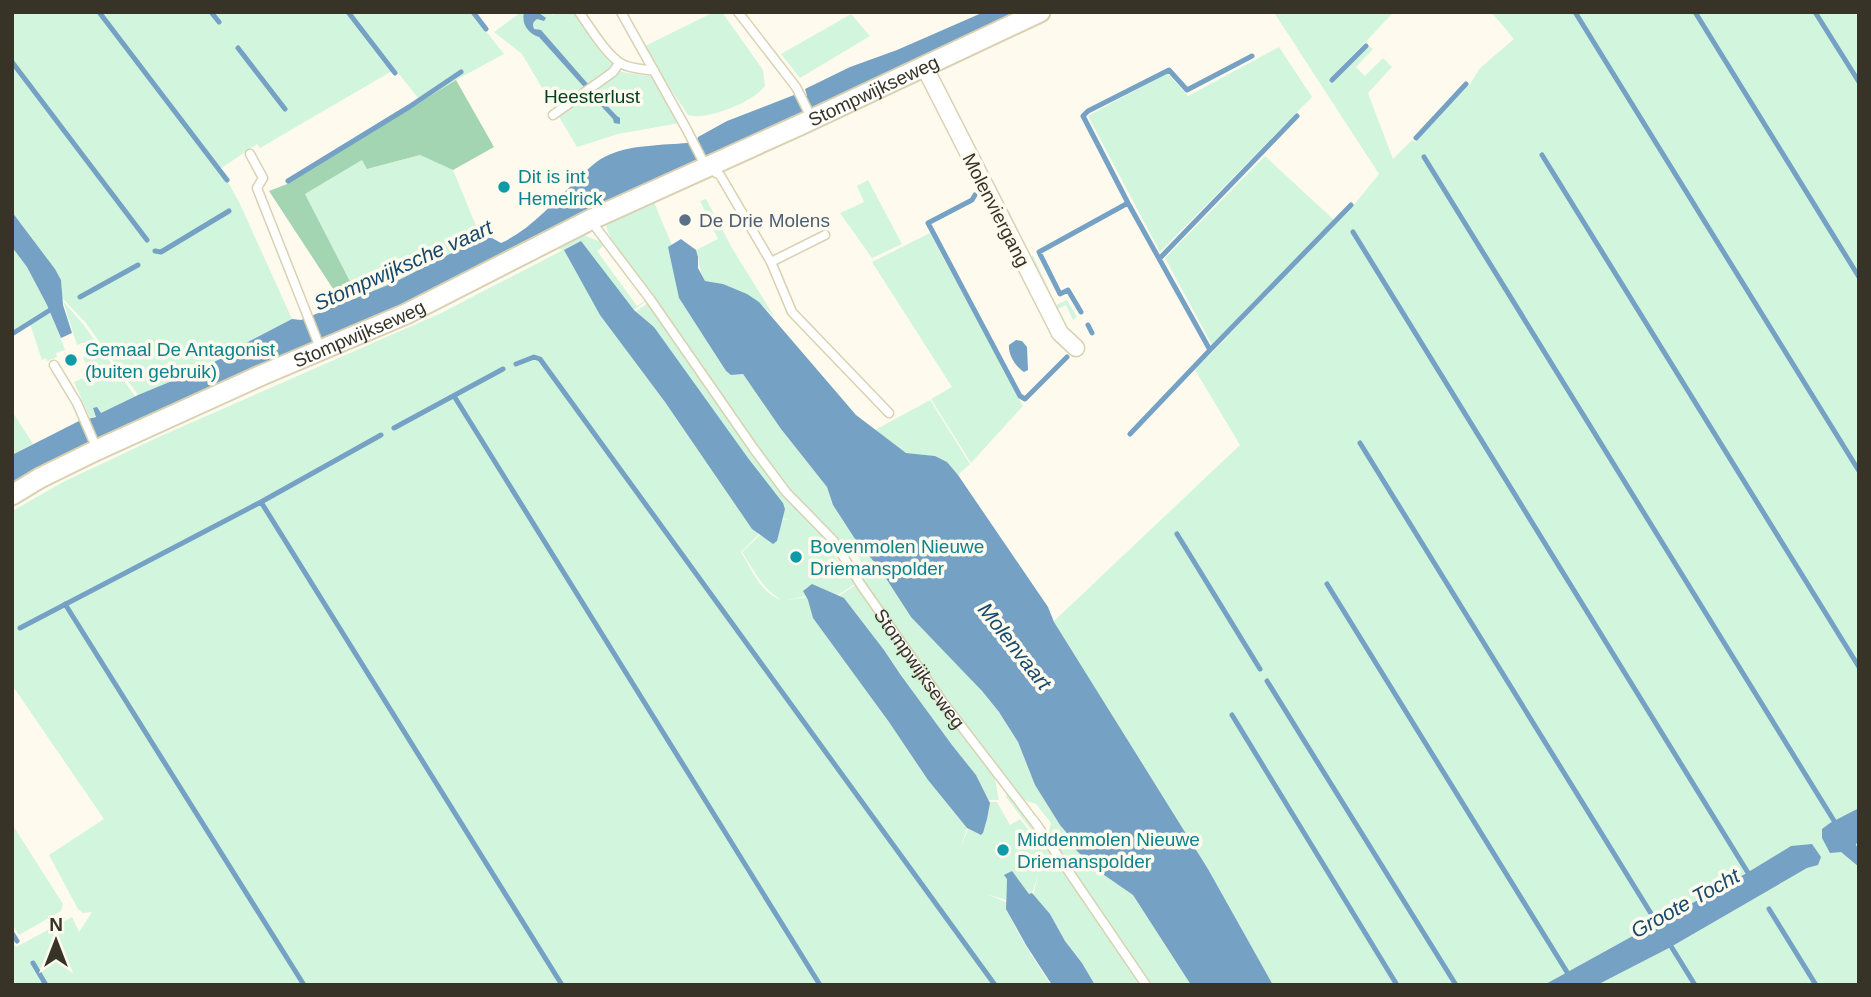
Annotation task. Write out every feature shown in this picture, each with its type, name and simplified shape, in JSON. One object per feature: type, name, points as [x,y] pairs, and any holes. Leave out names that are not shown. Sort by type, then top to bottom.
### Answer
[{"type":"street","name":"Stompwijkseweg","points":[[12,495],[96,447],[319,348],[406,314],[704,164],[1040,12]]},
{"type":"street","name":"Molenviergang","points":[[924,66],[1060,333],[1076,348]]},
{"type":"lane","points":[[579,12],[619,63],[654,71]]},
{"type":"lane","points":[[621,12],[704,164],[720,175],[771,262],[792,312],[889,413]]},
{"type":"lane","points":[[738,12],[796,87],[811,117]]},
{"type":"lane","points":[[553,115],[613,72],[619,63]]},
{"type":"lane","points":[[250,154],[263,178],[257,188],[319,348]]},
{"type":"lane","name":"Stompwijkseweg","points":[[590,220],[650,299],[786,492],[833,540],[942,701],[1037,825],[1146,985]]},
{"type":"lane","points":[[771,262],[825,235]]},
{"type":"lane","points":[[54,365],[77,403],[96,447]]},
{"type":"green space","points":[[12,12],[345,12],[392,71],[260,148],[257,144],[220,169],[102,16],[228,182],[292,319],[208,366],[138,395],[85,322],[62,298],[61,280],[55,269],[12,212]]},
{"type":"green space","points":[[350,12],[471,12],[504,54],[456,80],[422,103]]},
{"type":"green space","name":"Heesterlust","points":[[521,12],[550,12],[553,15],[558,12],[575,12],[622,72],[654,77],[680,123],[618,134],[577,147],[522,54],[494,32]]},
{"type":"green space","points":[[714,12],[722,12],[763,70],[765,86],[751,98],[729,109],[706,115],[688,115],[649,57],[645,46]]},
{"type":"green space","points":[[1276,12],[1394,12],[1329,80],[1332,83],[1369,46],[1373,49],[1356,67],[1365,76],[1383,58],[1392,67],[1368,93],[1393,159],[1412,140],[1415,142],[1470,84],[1480,68],[1514,39],[1492,13],[1494,12],[1859,12],[1859,808],[1830,823],[1841,852],[1859,867],[1859,985],[1597,985],[1669,948],[1807,868],[1818,865],[1791,846],[1544,985],[1273,985],[1208,869],[1053,622],[1240,445],[1195,370],[1353,206],[1379,174]]},
{"type":"green space","points":[[851,14],[870,36],[800,78],[781,54]]},
{"type":"green space","points":[[1279,47],[1312,97],[1160,252],[1088,116],[1167,73],[1188,96]]},
{"type":"green space","points":[[456,80],[494,147],[453,170],[420,155],[367,169],[362,160],[305,194],[358,297],[343,304],[269,191],[287,184]]},
{"type":"green space","points":[[420,155],[453,170],[481,238],[393,283],[358,297],[305,194],[362,160],[368,169]]},
{"type":"green space","points":[[1265,156],[1334,220],[1213,347],[1165,258]]},
{"type":"green space","points":[[868,180],[902,244],[872,258],[840,213],[864,202],[857,186]]},
{"type":"green space","points":[[706,199],[775,318],[759,302],[723,284],[705,281],[696,250],[718,239],[700,201]]},
{"type":"green space","points":[[653,200],[672,245],[679,298],[726,371],[731,375],[743,374],[781,429],[827,487],[833,505],[855,539],[999,712],[1018,742],[1035,785],[1071,838],[1076,850],[1094,868],[1133,895],[1191,985],[1150,985],[1048,836],[1051,823],[1036,804],[1020,799],[941,695],[865,586],[862,577],[864,567],[853,546],[834,536],[794,495],[610,237],[605,223]]},
{"type":"green space","points":[[930,233],[1023,406],[971,463],[931,399],[952,387],[872,262]]},
{"type":"green space","points":[[581,234],[606,244],[597,251],[637,306],[648,300],[634,310],[619,291],[601,315],[665,402],[752,529],[759,534],[741,552],[757,580],[774,597],[781,600],[763,585],[742,552],[760,535],[774,543],[777,541],[781,519],[791,520],[782,518],[785,509],[783,503],[654,327],[636,311],[648,303],[744,442],[779,488],[823,537],[855,584],[838,595],[812,585],[803,591],[806,596],[783,601],[807,597],[928,780],[967,828],[960,850],[968,829],[981,835],[983,833],[989,802],[997,802],[1010,825],[1020,819],[1036,839],[1006,797],[1007,793],[1045,843],[1142,985],[1095,985],[1050,914],[1033,895],[1038,875],[1032,893],[1029,894],[1015,876],[1007,879],[1006,900],[986,894],[1006,902],[1018,932],[1051,985],[12,985],[12,941],[16,947],[72,917],[79,932],[92,912],[83,913],[78,909],[49,855],[104,819],[12,685],[12,511],[65,481],[163,435],[439,314],[563,250],[556,247]]},
{"type":"green space","points":[[12,247],[27,267],[49,309],[12,332]]},
{"type":"green space","points":[[1033,256],[1056,305],[1067,300],[1077,317],[1073,320],[1066,305],[1054,311],[1026,258]]},
{"type":"green space","points":[[63,301],[135,396],[101,414],[93,409],[96,416],[90,418],[74,382],[90,375],[83,357],[94,349],[91,343],[77,345]]},
{"type":"green space","points":[[50,311],[65,350],[56,353],[57,357],[47,361],[46,358],[42,360],[30,324]]},
{"type":"green space","points":[[930,400],[970,464],[958,475],[947,462],[935,456],[906,453],[875,430]]},
{"type":"green space","points":[[12,411],[33,444],[12,455]]},
{"type":"green space","points":[[857,584],[994,775],[999,800],[989,800],[976,775],[884,650],[844,598],[839,596]]},
{"type":"green space","points":[[12,824],[63,904],[61,911],[19,935],[12,924]]},
{"type":"water","points":[[984,12],[1022,12],[410,304],[12,486],[12,455],[79,421],[96,417],[93,408],[97,407],[101,413],[208,366],[292,319],[301,320],[393,283],[481,238],[492,238],[501,243],[532,223],[588,169],[606,156],[628,149],[697,140],[727,121],[794,95],[797,100],[807,96],[805,89],[850,67],[897,50]]},
{"type":"water","points":[[524,13],[539,13],[546,18],[544,21],[537,19],[533,24],[534,29],[541,30],[588,84],[584,87],[539,37],[529,31],[524,21]]},
{"type":"water","points":[[594,92],[620,118],[620,124],[614,123],[590,94]]},
{"type":"water","points":[[12,212],[61,280],[63,305],[72,333],[61,338],[27,267],[12,247]]},
{"type":"water","name":"Molenvaart","points":[[681,239],[696,250],[698,268],[705,281],[723,284],[759,302],[856,415],[906,453],[935,456],[947,462],[958,475],[1048,607],[1054,622],[1208,869],[1273,985],[1191,985],[1133,895],[1094,868],[1076,850],[1071,838],[1035,785],[1018,742],[999,712],[911,617],[833,505],[827,487],[781,429],[743,374],[731,375],[726,371],[679,298],[668,247]]},
{"type":"water","points":[[581,241],[634,310],[654,327],[783,503],[785,509],[777,541],[773,544],[752,529],[665,402],[600,315],[564,250]]},
{"type":"water","points":[[1016,340],[1022,341],[1027,347],[1028,370],[1024,372],[1015,364],[1010,353],[1009,345]]},
{"type":"water","points":[[812,584],[844,598],[976,775],[990,803],[981,835],[967,828],[928,780],[813,618],[803,591]]},
{"type":"water","points":[[1859,808],[1859,842],[1856,844],[1859,867],[1841,852],[1830,853],[1822,838],[1822,829]]},
{"type":"water","points":[[1812,844],[1821,857],[1818,865],[1807,868],[1669,948],[1597,985],[1544,985],[1791,846]]},
{"type":"water","points":[[1012,871],[1029,894],[1032,893],[1050,914],[1095,985],[1052,985],[1006,909],[1007,879],[1004,875]]},
{"type":"waterway","points":[[99,12],[227,180]]},
{"type":"waterway","points":[[211,12],[219,22]]},
{"type":"waterway","points":[[348,12],[395,73]]},
{"type":"waterway","points":[[473,12],[486,29]]},
{"type":"waterway","points":[[1575,12],[1859,471]]},
{"type":"waterway","points":[[1695,12],[1859,277]]},
{"type":"waterway","points":[[1815,12],[1859,82]]},
{"type":"waterway","points":[[1332,80],[1366,46]]},
{"type":"waterway","points":[[238,48],[285,109]]},
{"type":"waterway","points":[[1130,434],[1210,350],[1083,116],[1169,70],[1187,90],[1252,56]]},
{"type":"waterway","points":[[12,62],[147,240]]},
{"type":"waterway","points":[[288,181],[461,72]]},
{"type":"waterway","points":[[1416,138],[1466,84]]},
{"type":"waterway","points":[[1160,258],[1297,116]]},
{"type":"waterway","points":[[1542,155],[1859,667]]},
{"type":"waterway","points":[[1424,157],[1836,824]]},
{"type":"waterway","points":[[975,195],[972,200],[928,223],[1020,396],[1025,399],[1067,357]]},
{"type":"waterway","points":[[1081,312],[1068,290],[1060,294],[1039,252],[1128,203]]},
{"type":"waterway","points":[[1210,350],[1351,205]]},
{"type":"waterway","points":[[155,251],[161,252],[229,211]]},
{"type":"waterway","name":"Groote Tocht","points":[[1353,232],[1750,876]]},
{"type":"waterway","points":[[80,297],[138,265]]},
{"type":"waterway","points":[[12,334],[50,310]]},
{"type":"waterway","points":[[1088,325],[1092,333]]},
{"type":"waterway","points":[[516,364],[534,357],[540,359],[995,985]]},
{"type":"waterway","points":[[394,428],[503,369]]},
{"type":"waterway","points":[[454,396],[820,985]]},
{"type":"waterway","points":[[20,628],[261,502],[381,435]]},
{"type":"waterway","name":"Groote Tocht","points":[[1360,443],[1660,928]]},
{"type":"waterway","points":[[261,502],[562,985]]},
{"type":"waterway","points":[[1177,534],[1260,669]]},
{"type":"waterway","points":[[1327,584],[1575,985]]},
{"type":"waterway","points":[[65,604],[304,985]]},
{"type":"waterway","points":[[1267,681],[1456,985]]},
{"type":"waterway","points":[[1232,715],[1397,985]]},
{"type":"waterway","points":[[1769,909],[1816,985]]},
{"type":"waterway","points":[[12,933],[17,941]]},
{"type":"waterway","points":[[1669,943],[1695,985]]},
{"type":"waterway","points":[[33,963],[46,985]]},
{"type":"place","name":"Dit is int Hemelrick","points":[[504,187]]},
{"type":"place","name":"De Drie Molens","points":[[685,220]]},
{"type":"place","name":"Gemaal De Antagonist (buiten gebruik)","points":[[71,360]]},
{"type":"place","name":"Bovenmolen Nieuwe Driemanspolder","points":[[796,557]]},
{"type":"place","name":"Middenmolen Nieuwe Driemanspolder","points":[[1003,850]]},
{"type":"water label","name":"Stompwijksche vaart","points":[[403,265]]}]
